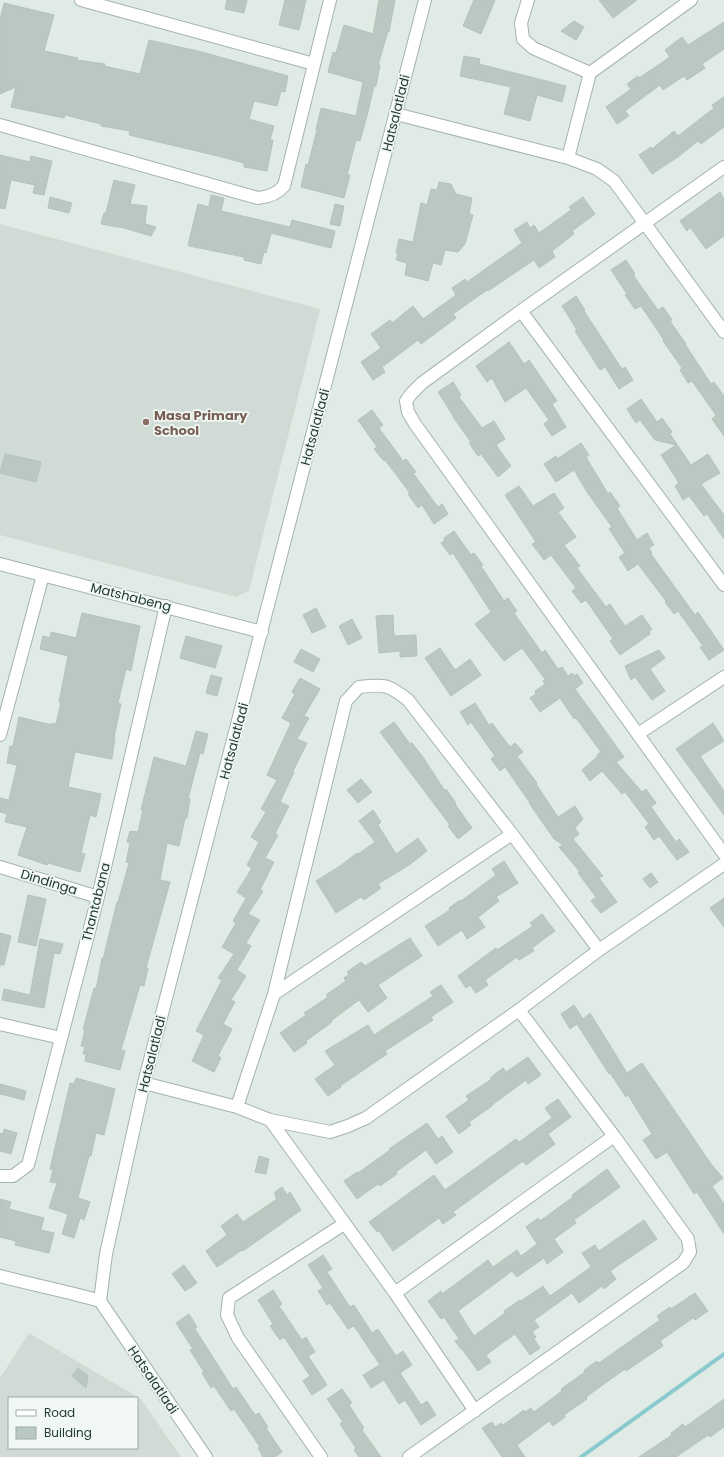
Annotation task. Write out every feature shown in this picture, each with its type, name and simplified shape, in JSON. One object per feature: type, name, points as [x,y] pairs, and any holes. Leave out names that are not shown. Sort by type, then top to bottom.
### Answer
[{"type":"street","points":[[81,0],[314,64]]},
{"type":"street","points":[[0,125],[258,198],[266,197],[280,191],[284,186],[330,0]]},
{"type":"street","name":"Hatsalatladi","points":[[206,1457],[100,1301],[106,1254],[144,1083],[426,0]]},
{"type":"street","points":[[528,0],[521,23],[523,39],[533,48],[590,73]]},
{"type":"street","points":[[568,158],[590,73],[691,0]]},
{"type":"street","points":[[396,114],[568,158],[597,168],[614,181],[724,332]]},
{"type":"street","points":[[724,167],[521,311],[422,384],[406,401],[408,412],[415,424],[724,854]]},
{"type":"street","points":[[521,311],[724,585]]},
{"type":"street","name":"Matshabeng","points":[[0,564],[262,632]]},
{"type":"street","points":[[0,735],[43,575]]},
{"type":"street","name":"Thantabana","points":[[0,1176],[13,1176],[28,1165],[98,898],[166,606]]},
{"type":"street","points":[[638,734],[724,676]]},
{"type":"street","points":[[237,1107],[274,994],[346,701],[359,687],[379,684],[394,689],[408,700],[512,834],[599,950]]},
{"type":"street","points":[[274,994],[512,834]]},
{"type":"street","points":[[144,1083],[237,1107],[270,1120],[330,1132],[354,1124],[366,1118],[519,1010],[599,950],[724,864]]},
{"type":"street","name":"Dindinga","points":[[0,867],[98,898]]},
{"type":"street","points":[[409,1457],[683,1263],[690,1252],[688,1239],[614,1136],[519,1010]]},
{"type":"street","points":[[0,1024],[61,1038]]},
{"type":"street","points":[[270,1120],[395,1293],[475,1411]]},
{"type":"street","points":[[395,1293],[614,1136]]},
{"type":"street","points":[[321,1457],[238,1338],[227,1315],[229,1298],[344,1224]]},
{"type":"street","points":[[0,1276],[100,1301]]},
{"type":"shaded area","name":"Masa Primary School","points":[[0,224],[320,309],[249,591],[236,597],[0,535]]},
{"type":"shaded area","points":[[29,1333],[138,1397],[8,1397],[8,1449],[138,1449],[138,1397],[141,1399],[181,1457],[0,1457],[0,1378]]},
{"type":"building","points":[[227,0],[247,0],[244,13],[225,9]]},
{"type":"building","points":[[285,0],[306,0],[299,30],[279,25]]},
{"type":"building","points":[[379,0],[395,0],[389,32],[388,31],[378,65],[380,65],[376,86],[374,86],[360,141],[356,140],[347,175],[350,175],[344,198],[301,187],[306,164],[308,165],[317,130],[321,108],[356,116],[363,82],[328,72],[333,52],[336,53],[344,25],[373,34]]},
{"type":"building","points":[[474,0],[495,0],[481,34],[463,26]]},
{"type":"building","points":[[599,0],[637,0],[613,18]]},
{"type":"building","points":[[4,3],[54,15],[44,51],[78,58],[77,60],[105,64],[104,66],[140,74],[149,40],[202,52],[288,76],[285,92],[281,91],[277,106],[254,101],[249,119],[274,126],[270,140],[273,140],[267,171],[244,167],[244,163],[222,157],[129,135],[130,131],[101,126],[101,124],[65,115],[64,118],[11,107],[16,87],[0,94],[0,20]]},
{"type":"building","points":[[574,21],[584,27],[576,40],[561,31]]},
{"type":"building","points":[[724,22],[724,49],[702,64],[705,68],[687,80],[684,76],[663,90],[660,85],[625,111],[629,116],[617,124],[606,107],[631,89],[627,84],[638,76],[639,78],[670,57],[665,50],[682,37],[688,45]]},
{"type":"building","points":[[464,56],[480,59],[479,64],[566,86],[562,102],[537,95],[530,121],[504,114],[511,87],[460,76]]},
{"type":"building","points":[[724,97],[724,127],[701,144],[698,141],[678,157],[652,174],[639,155],[651,147],[652,149],[674,131],[678,136],[714,108],[712,105]]},
{"type":"building","points":[[0,155],[30,162],[31,156],[52,161],[44,195],[33,193],[35,185],[11,180],[5,209],[0,208]]},
{"type":"building","points":[[114,180],[135,185],[130,204],[147,206],[145,224],[156,227],[151,236],[124,228],[101,224],[104,213],[106,213]]},
{"type":"building","points":[[439,182],[451,184],[456,194],[472,198],[469,214],[473,215],[465,244],[458,252],[445,250],[441,265],[433,263],[428,281],[405,275],[407,263],[396,260],[398,254],[396,253],[399,239],[413,242],[421,203],[427,205],[431,189],[437,190]]},
{"type":"building","points":[[720,192],[724,199],[724,236],[706,249],[690,227],[687,231],[680,221]]},
{"type":"building","points":[[211,195],[224,198],[221,211],[290,227],[292,220],[335,231],[331,248],[271,233],[266,253],[264,252],[261,264],[244,260],[244,257],[189,246],[198,204],[209,207]]},
{"type":"building","points":[[50,197],[72,203],[69,213],[48,208]]},
{"type":"building","points":[[583,197],[595,214],[572,231],[574,234],[552,251],[555,257],[539,268],[534,260],[488,291],[487,290],[453,314],[456,318],[421,344],[418,340],[382,367],[385,372],[373,380],[361,362],[381,348],[371,334],[390,320],[392,323],[413,306],[423,319],[456,295],[452,288],[465,279],[467,282],[522,243],[514,230],[527,222],[530,228],[534,225],[539,233],[571,210],[569,207]]},
{"type":"building","points":[[335,204],[344,206],[340,226],[330,224]]},
{"type":"building","points":[[626,260],[635,274],[633,275],[658,310],[663,307],[672,320],[670,321],[711,384],[714,382],[724,396],[724,436],[712,419],[716,415],[692,381],[688,383],[680,370],[682,368],[641,306],[635,309],[611,270]]},
{"type":"building","points":[[576,296],[585,310],[584,311],[622,369],[625,367],[633,380],[619,389],[605,367],[600,370],[575,331],[577,330],[562,306]]},
{"type":"building","points":[[509,342],[524,364],[529,360],[557,401],[552,404],[566,427],[552,436],[544,424],[549,420],[526,388],[505,402],[492,378],[487,382],[476,366]]},
{"type":"building","points":[[453,382],[461,395],[459,397],[482,428],[494,421],[505,439],[496,445],[511,466],[498,477],[481,454],[478,456],[469,443],[471,442],[453,417],[438,392]]},
{"type":"building","points":[[641,399],[657,422],[662,418],[672,432],[670,434],[691,465],[708,454],[720,473],[701,484],[724,515],[724,539],[707,514],[704,516],[689,496],[683,500],[675,486],[679,483],[661,455],[676,445],[655,440],[640,420],[636,423],[627,409]]},
{"type":"building","points":[[372,410],[383,425],[379,428],[403,461],[406,459],[416,472],[413,473],[438,507],[442,504],[448,514],[434,524],[422,505],[418,508],[408,494],[410,493],[385,460],[384,461],[374,449],[377,447],[358,420]]},
{"type":"building","points":[[581,443],[589,455],[586,457],[608,494],[610,492],[620,506],[617,508],[637,540],[647,533],[654,545],[649,548],[652,553],[651,554],[695,615],[698,612],[724,650],[709,660],[700,647],[703,646],[678,611],[674,614],[638,564],[628,571],[619,557],[625,553],[609,529],[612,527],[587,492],[574,470],[556,482],[544,464],[556,456],[557,459]]},
{"type":"building","points":[[5,454],[41,462],[36,482],[0,473]]},
{"type":"building","points":[[519,486],[533,506],[554,493],[564,508],[558,512],[576,537],[564,545],[580,566],[577,568],[606,607],[610,604],[625,626],[642,615],[652,629],[649,632],[650,634],[620,655],[610,641],[613,639],[586,600],[581,603],[572,591],[576,588],[551,555],[544,560],[532,544],[536,542],[505,495]]},
{"type":"building","points":[[454,531],[471,555],[474,553],[483,565],[481,566],[504,601],[508,598],[517,611],[514,613],[542,653],[545,650],[558,669],[562,667],[568,676],[572,673],[574,676],[577,674],[583,683],[575,689],[624,757],[616,762],[642,792],[646,789],[656,803],[651,807],[676,842],[679,839],[689,852],[677,860],[659,836],[654,840],[645,827],[649,824],[625,792],[622,794],[602,771],[590,781],[582,770],[601,752],[576,718],[574,719],[560,698],[540,712],[530,698],[536,694],[535,691],[545,684],[543,681],[545,679],[522,648],[504,661],[475,624],[491,612],[453,553],[450,555],[441,543],[445,540],[444,538]]},
{"type":"building","points":[[316,608],[326,627],[312,633],[303,615]]},
{"type":"building","points":[[82,613],[140,626],[131,671],[126,669],[118,703],[121,704],[114,737],[112,759],[75,752],[68,787],[101,794],[96,817],[90,815],[81,853],[85,854],[80,872],[48,863],[47,865],[18,855],[27,827],[5,822],[7,814],[0,812],[0,798],[9,800],[17,765],[7,763],[10,746],[13,746],[19,717],[52,725],[52,723],[56,724],[68,656],[40,649],[43,636],[50,638],[51,632],[76,638]]},
{"type":"building","points":[[393,615],[394,636],[416,635],[417,656],[400,657],[400,651],[379,653],[376,616]]},
{"type":"building","points":[[352,619],[362,638],[348,645],[339,626]]},
{"type":"building","points":[[186,636],[222,646],[215,668],[180,658]]},
{"type":"building","points":[[440,648],[455,670],[470,659],[481,675],[451,696],[425,658]]},
{"type":"building","points":[[301,649],[320,659],[313,672],[294,662]]},
{"type":"building","points":[[659,650],[665,658],[650,669],[665,691],[652,700],[635,677],[631,680],[625,666]]},
{"type":"building","points":[[211,675],[222,678],[217,696],[206,693]]},
{"type":"building","points":[[300,678],[320,689],[304,716],[309,718],[297,739],[307,743],[280,802],[289,806],[275,834],[278,835],[265,858],[274,862],[260,890],[263,891],[248,914],[260,920],[246,943],[251,946],[237,970],[246,976],[231,1000],[235,1002],[223,1024],[232,1029],[218,1056],[221,1058],[214,1072],[192,1061],[204,1035],[196,1031],[222,980],[218,978],[234,954],[222,947],[236,923],[233,921],[246,898],[237,892],[252,868],[247,865],[259,842],[251,837],[266,812],[261,809],[277,780],[267,775],[291,723],[282,718],[295,694],[292,692]]},
{"type":"building","points":[[475,703],[489,725],[492,723],[510,747],[515,743],[523,752],[517,756],[537,783],[536,784],[558,817],[575,806],[583,819],[575,828],[579,834],[573,839],[603,876],[599,878],[617,902],[601,913],[591,901],[596,897],[578,873],[580,872],[559,847],[563,845],[554,839],[505,767],[500,771],[491,759],[495,756],[471,722],[468,725],[460,712]]},
{"type":"building","points":[[394,722],[410,744],[412,743],[423,757],[445,791],[446,789],[472,828],[458,839],[448,826],[450,825],[380,732]]},
{"type":"building","points":[[713,723],[724,741],[700,756],[724,791],[724,815],[676,749]]},
{"type":"building","points":[[196,731],[208,734],[203,754],[200,753],[188,799],[190,799],[187,818],[185,818],[179,846],[167,843],[160,880],[170,882],[146,968],[148,968],[144,986],[140,985],[121,1050],[125,1051],[120,1070],[85,1061],[86,1054],[83,1054],[85,1047],[81,1046],[85,1030],[83,1030],[94,988],[96,988],[97,985],[102,958],[103,959],[117,902],[129,863],[126,862],[130,843],[127,842],[130,831],[138,832],[143,810],[141,810],[154,757],[186,766]]},
{"type":"building","points":[[361,779],[372,792],[358,803],[347,790]]},
{"type":"building","points":[[373,810],[381,822],[378,825],[396,854],[418,838],[427,851],[409,865],[378,884],[381,888],[364,900],[361,897],[336,913],[316,881],[375,842],[359,821]]},
{"type":"building","points":[[504,861],[518,883],[496,897],[499,901],[478,917],[485,927],[467,939],[462,930],[438,946],[425,926],[450,910],[449,908],[496,875],[492,869]]},
{"type":"building","points":[[651,873],[658,882],[650,888],[643,879]]},
{"type":"building","points":[[28,895],[46,899],[36,946],[18,942]]},
{"type":"building","points":[[724,898],[724,927],[710,908]]},
{"type":"building","points":[[542,914],[555,931],[532,948],[534,951],[519,960],[517,957],[485,980],[488,985],[476,993],[470,985],[466,988],[458,976],[496,948],[497,950],[533,926],[530,923]]},
{"type":"building","points":[[0,933],[11,936],[4,965],[0,965]]},
{"type":"building","points":[[410,938],[422,956],[378,985],[387,998],[368,1012],[359,1000],[294,1052],[280,1033],[306,1015],[304,1013],[328,997],[326,995],[346,981],[344,978],[349,974],[347,972],[361,962],[365,966]]},
{"type":"building","points":[[40,939],[63,944],[60,954],[54,953],[44,1008],[2,1000],[4,989],[30,995]]},
{"type":"building","points":[[441,985],[453,1002],[431,1017],[433,1020],[385,1051],[387,1054],[328,1096],[315,1079],[335,1065],[325,1051],[368,1025],[374,1035],[433,996],[430,992]]},
{"type":"building","points":[[574,1005],[583,1019],[590,1013],[627,1073],[642,1063],[711,1164],[723,1178],[712,1186],[724,1204],[724,1234],[697,1192],[694,1194],[667,1152],[656,1159],[643,1140],[652,1134],[628,1095],[626,1097],[610,1073],[609,1074],[577,1024],[570,1029],[561,1014]]},
{"type":"building","points":[[528,1057],[541,1075],[528,1084],[526,1080],[469,1122],[471,1125],[459,1134],[446,1116],[469,1100],[466,1096],[492,1079],[490,1078],[503,1068],[506,1072]]},
{"type":"building","points":[[76,1078],[115,1089],[104,1135],[96,1133],[91,1156],[89,1156],[78,1198],[90,1202],[84,1220],[80,1218],[74,1238],[62,1234],[68,1214],[49,1208],[57,1183],[50,1182],[53,1170],[50,1169],[70,1083],[74,1084]]},
{"type":"building","points":[[0,1084],[26,1091],[24,1100],[0,1094]]},
{"type":"building","points":[[558,1099],[571,1117],[548,1134],[555,1144],[526,1165],[523,1161],[516,1166],[453,1212],[456,1215],[443,1224],[439,1218],[393,1251],[379,1231],[377,1232],[369,1222],[434,1175],[445,1190],[516,1139],[519,1142],[552,1118],[545,1108]]},
{"type":"building","points":[[427,1123],[438,1139],[442,1136],[453,1152],[436,1164],[426,1150],[396,1172],[397,1174],[380,1186],[378,1184],[357,1199],[344,1181],[357,1172],[358,1173],[390,1150],[389,1149]]},
{"type":"building","points":[[4,1129],[17,1133],[11,1154],[0,1151],[0,1133],[3,1134]]},
{"type":"building","points":[[259,1156],[269,1159],[266,1174],[255,1172]]},
{"type":"building","points":[[607,1169],[620,1187],[574,1220],[576,1223],[554,1239],[563,1252],[547,1264],[544,1258],[517,1277],[512,1271],[458,1311],[474,1336],[505,1313],[504,1311],[543,1286],[550,1296],[591,1267],[582,1253],[595,1245],[599,1251],[644,1220],[657,1239],[610,1271],[616,1279],[604,1289],[602,1286],[579,1303],[572,1293],[534,1320],[539,1327],[532,1332],[536,1337],[534,1339],[540,1348],[530,1355],[515,1334],[486,1355],[491,1362],[478,1371],[455,1341],[459,1339],[444,1317],[441,1319],[428,1301],[441,1291],[442,1294],[488,1260],[493,1267],[517,1250],[521,1256],[537,1244],[526,1227],[538,1218],[540,1221],[573,1197],[572,1195]]},
{"type":"building","points":[[282,1187],[287,1195],[290,1192],[301,1210],[243,1251],[242,1250],[217,1267],[206,1251],[227,1235],[221,1226],[237,1214],[243,1222],[277,1199],[275,1192]]},
{"type":"building","points":[[0,1199],[11,1202],[9,1209],[44,1218],[41,1230],[54,1233],[49,1253],[15,1245],[16,1241],[0,1237]]},
{"type":"building","points":[[323,1255],[332,1269],[327,1272],[350,1307],[354,1305],[372,1333],[378,1329],[396,1356],[403,1351],[412,1365],[400,1373],[421,1405],[427,1401],[436,1415],[421,1425],[405,1400],[399,1404],[384,1380],[371,1388],[363,1375],[380,1365],[354,1326],[348,1329],[330,1303],[327,1305],[318,1291],[323,1288],[308,1265]]},
{"type":"building","points":[[184,1265],[197,1283],[185,1291],[172,1274]]},
{"type":"building","points":[[273,1290],[282,1304],[279,1306],[302,1340],[306,1337],[315,1352],[308,1356],[327,1385],[312,1395],[303,1381],[310,1376],[284,1337],[280,1340],[270,1326],[273,1324],[258,1300]]},
{"type":"building","points":[[695,1293],[708,1311],[695,1320],[693,1318],[660,1341],[663,1346],[626,1371],[625,1369],[586,1397],[587,1399],[564,1415],[565,1417],[553,1426],[549,1421],[517,1445],[525,1457],[502,1457],[482,1428],[492,1422],[495,1427],[501,1423],[503,1425],[524,1410],[525,1412],[531,1408],[534,1412],[562,1391],[561,1389],[585,1372],[584,1370],[597,1361],[599,1363],[660,1320],[657,1316],[670,1307],[671,1309]]},
{"type":"building","points":[[189,1314],[197,1327],[195,1329],[233,1389],[236,1387],[255,1415],[259,1413],[268,1427],[266,1428],[282,1452],[275,1457],[263,1457],[258,1448],[260,1447],[234,1409],[231,1411],[214,1386],[211,1388],[202,1373],[204,1372],[190,1350],[193,1349],[176,1323]]},
{"type":"building","points":[[78,1368],[88,1376],[86,1388],[72,1376]]},
{"type":"building","points":[[342,1389],[352,1403],[349,1405],[364,1428],[362,1430],[381,1457],[359,1457],[354,1450],[356,1448],[340,1424],[343,1422],[327,1399]]},
{"type":"building","points":[[724,1399],[724,1427],[710,1437],[708,1435],[676,1457],[639,1457],[672,1435],[671,1433],[683,1424],[685,1427]]},
{"type":"waterway","points":[[581,1457],[724,1354]]},
{"type":"place","name":"Masa Primary School","points":[[146,422]]}]
